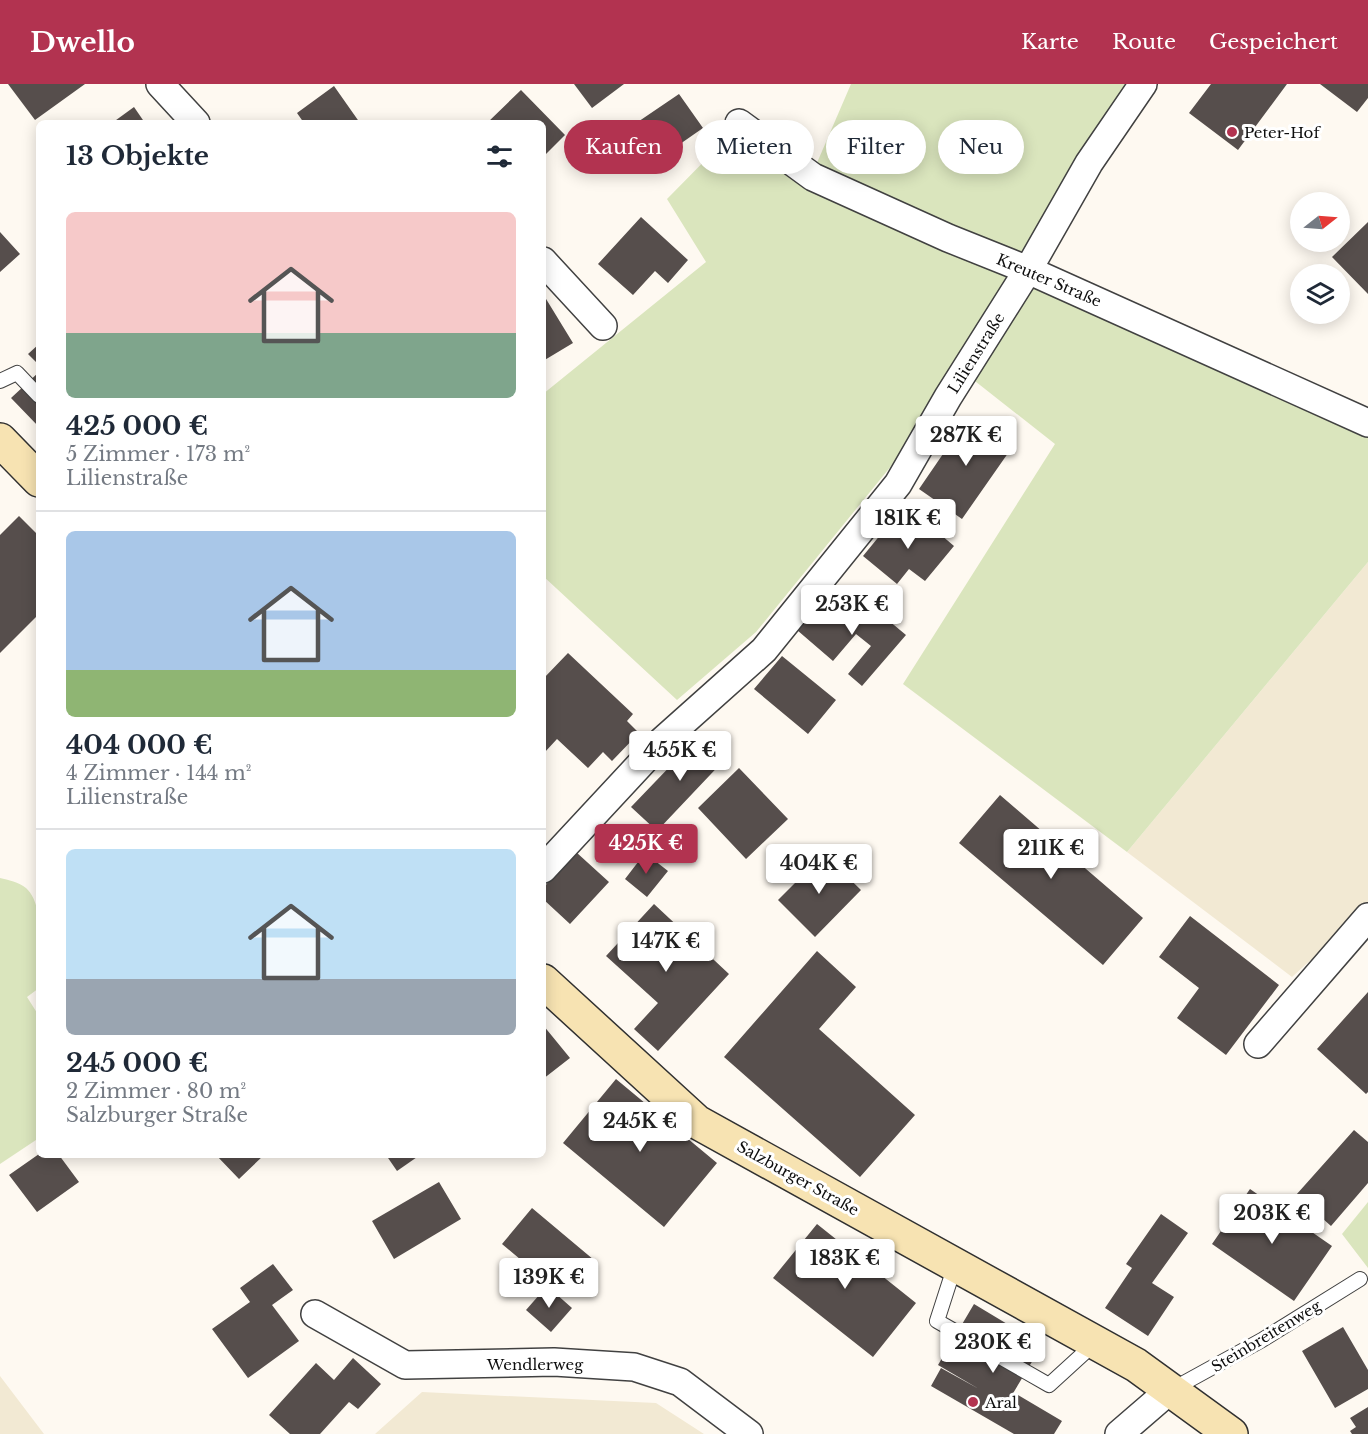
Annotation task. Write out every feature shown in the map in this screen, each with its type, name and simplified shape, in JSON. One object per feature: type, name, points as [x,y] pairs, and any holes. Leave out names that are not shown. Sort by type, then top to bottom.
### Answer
[{"type":"main road","points":[[0,440],[36,477]]},
{"type":"main road","name":"Salzburger Straße","points":[[546,984],[697,1122],[1136,1365],[1231,1434]]},
{"type":"street","points":[[160,84],[193,120]]},
{"type":"street","name":"Lilienstraße","points":[[546,866],[662,741],[764,650],[898,484],[948,397],[1028,270],[1089,163],[1143,84]]},
{"type":"street","name":"Kreuter Straße","points":[[809,174],[948,238],[1028,270],[1368,423]]},
{"type":"street","points":[[546,264],[603,326]]},
{"type":"street","points":[[1258,1044],[1368,917]]},
{"type":"street","name":"Wendlerweg","points":[[315,1314],[405,1365],[554,1362],[634,1367],[680,1382],[748,1434]]},
{"type":"street","points":[[1119,1434],[1170,1390]]},
{"type":"lane","points":[[0,381],[17,374],[36,393]]},
{"type":"lane","points":[[955,1265],[937,1321],[1049,1385],[1095,1342]]},
{"type":"lane","name":"Steinbreitenweg","points":[[1170,1390],[1262,1340],[1360,1279]]},
{"type":"shaded area","points":[[1368,562],[1368,908],[1292,977],[1127,852]]},
{"type":"shaded area","points":[[0,1376],[44,1434],[0,1434]]},
{"type":"shaded area","points":[[422,1392],[656,1403],[704,1434],[375,1434]]},
{"type":"green space","points":[[851,84],[1131,84],[1024,249],[1004,266],[1368,427],[1368,562],[1127,852],[903,684],[1055,444],[966,374],[756,632],[677,700],[546,579],[546,392],[706,262],[667,199],[695,171],[695,174],[788,174],[807,186],[826,142],[826,174],[926,174],[926,120],[835,120]]},
{"type":"green space","points":[[0,878],[26,888],[36,905],[36,990],[27,997],[36,1011],[36,1140],[0,1164]]},
{"type":"green space","points":[[1368,1202],[1368,1268],[1342,1234]]},
{"type":"building","points":[[8,84],[85,84],[35,120]]},
{"type":"building","points":[[574,84],[624,84],[592,108]]},
{"type":"building","name":"Peter-Hof","points":[[1211,84],[1287,84],[1238,150],[1189,113]]},
{"type":"building","name":"Peter-Hof","points":[[1320,84],[1368,84],[1368,98],[1357,112]]},
{"type":"building","points":[[334,86],[358,120],[302,120],[297,113]]},
{"type":"building","points":[[521,90],[564,134],[546,154],[546,120],[490,120]]},
{"type":"building","points":[[679,94],[697,120],[695,120],[695,134],[683,142],[683,120],[641,120]]},
{"type":"building","points":[[134,107],[143,120],[116,120]]},
{"type":"building","points":[[641,217],[688,260],[668,283],[655,271],[633,295],[598,264]]},
{"type":"building","points":[[1368,222],[1368,294],[1350,276],[1350,264],[1339,264],[1332,257],[1337,252],[1350,252],[1350,240]]},
{"type":"building","points":[[0,232],[20,254],[0,272]]},
{"type":"building","points":[[546,299],[573,343],[546,359]]},
{"type":"building","points":[[36,347],[36,362],[28,354]]},
{"type":"building","points":[[36,375],[36,424],[11,398]]},
{"type":"building","points":[[969,416],[1013,446],[962,519],[919,489]]},
{"type":"building","points":[[19,516],[36,533],[36,617],[0,653],[0,535]]},
{"type":"building","points":[[895,517],[910,529],[920,517],[954,546],[925,581],[909,569],[897,584],[863,556]]},
{"type":"building","points":[[824,597],[855,623],[870,605],[906,635],[862,686],[848,674],[871,646],[856,634],[833,661],[797,630]]},
{"type":"building","points":[[568,653],[633,714],[627,721],[639,733],[612,761],[603,752],[588,768],[557,739],[546,751],[546,676]]},
{"type":"building","points":[[782,656],[836,700],[808,734],[754,689]]},
{"type":"building","points":[[703,732],[728,756],[657,831],[631,807]]},
{"type":"building","points":[[739,768],[788,819],[746,859],[698,808]]},
{"type":"building","points":[[1000,795],[1143,918],[1103,965],[959,843]]},
{"type":"building","points":[[576,852],[609,882],[570,924],[546,902],[546,885]]},
{"type":"building","points":[[645,853],[668,871],[647,897],[625,879]]},
{"type":"building","points":[[824,854],[861,890],[815,937],[778,900]]},
{"type":"building","points":[[654,904],[729,974],[658,1051],[634,1029],[658,1003],[606,956]]},
{"type":"building","points":[[1190,916],[1279,985],[1226,1055],[1177,1018],[1199,988],[1159,957]]},
{"type":"building","points":[[817,951],[856,987],[819,1029],[915,1115],[860,1177],[724,1057]]},
{"type":"building","points":[[1368,992],[1368,1092],[1366,1094],[1317,1049]]},
{"type":"building","points":[[546,1029],[570,1058],[546,1077]]},
{"type":"building","points":[[616,1079],[717,1163],[664,1227],[563,1143]]},
{"type":"building","points":[[1354,1130],[1368,1142],[1368,1183],[1331,1226],[1296,1195]]},
{"type":"building","points":[[36,1156],[36,1158],[61,1158],[79,1182],[37,1212],[9,1175]]},
{"type":"building","points":[[219,1158],[261,1158],[239,1179]]},
{"type":"building","points":[[388,1158],[416,1158],[397,1171]]},
{"type":"building","points":[[439,1182],[461,1219],[394,1259],[372,1221]]},
{"type":"building","points":[[1250,1189],[1332,1246],[1294,1301],[1212,1244]]},
{"type":"building","points":[[532,1208],[594,1260],[564,1296],[502,1244]]},
{"type":"building","points":[[1161,1214],[1188,1233],[1152,1283],[1174,1297],[1148,1336],[1105,1308],[1132,1268],[1126,1264]]},
{"type":"building","points":[[817,1224],[916,1303],[873,1357],[773,1278]]},
{"type":"building","points":[[273,1264],[293,1290],[272,1305],[299,1341],[248,1378],[212,1329],[250,1302],[240,1288]]},
{"type":"building","points":[[547,1286],[572,1308],[551,1332],[526,1310]]},
{"type":"building","points":[[974,1304],[1042,1345],[1006,1405],[1010,1408],[1018,1395],[1062,1421],[1054,1434],[1014,1434],[931,1386],[941,1368],[979,1389],[938,1365]]},
{"type":"building","points":[[1343,1327],[1368,1370],[1368,1389],[1335,1408],[1302,1351]]},
{"type":"building","points":[[353,1358],[381,1384],[358,1409],[349,1402],[320,1434],[290,1434],[269,1415],[316,1363],[334,1380]]},
{"type":"building","points":[[1368,1407],[1368,1434],[1352,1434],[1350,1431],[1356,1427],[1350,1418]]},
{"type":"place","name":"Peter-Hof","points":[[1232,132]]},
{"type":"place","name":"Aral","points":[[973,1402]]}]
